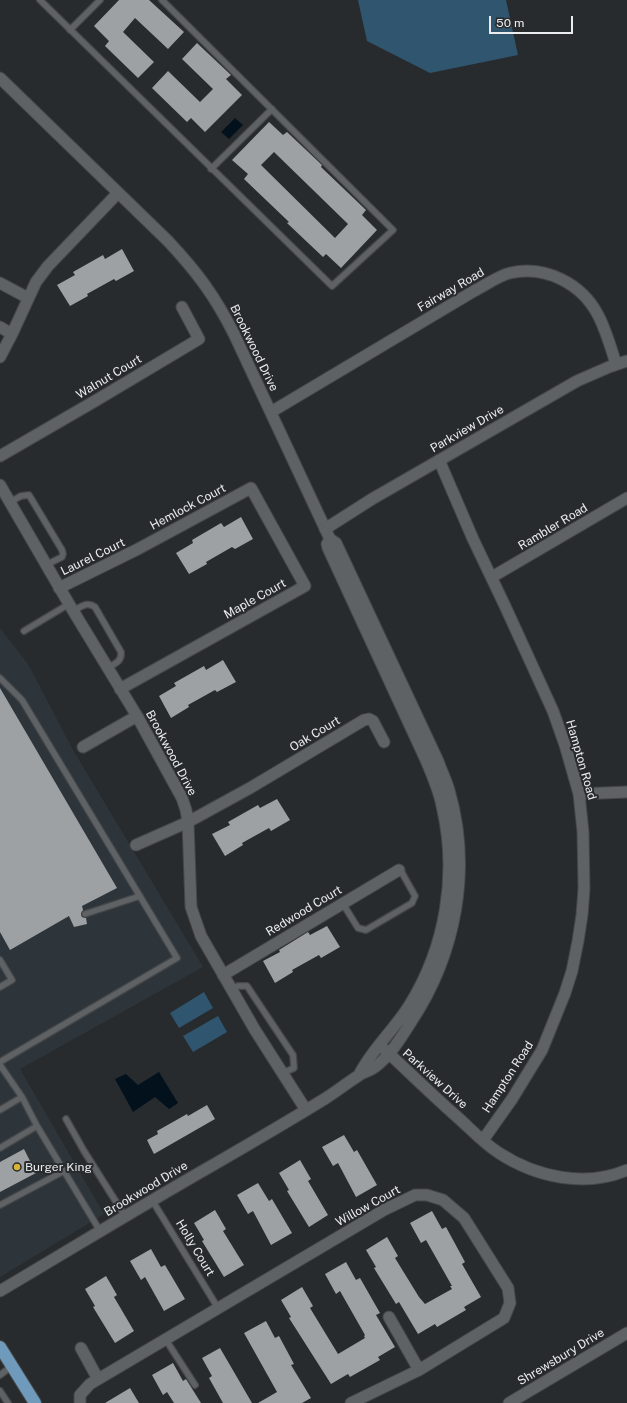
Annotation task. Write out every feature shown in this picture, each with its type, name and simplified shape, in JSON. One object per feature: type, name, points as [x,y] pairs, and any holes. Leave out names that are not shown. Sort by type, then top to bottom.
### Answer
[{"type":"main road","points":[[0,1347],[35,1403]]},
{"type":"street","name":"Brookwood Drive","points":[[0,78],[178,251],[205,284],[219,305],[271,412],[330,540],[336,543],[438,760],[448,789],[457,833],[460,862],[456,912],[443,961],[431,989],[399,1041],[374,1068],[359,1075],[306,1110],[0,1291]]},
{"type":"street","points":[[0,357],[36,282],[48,266],[118,193]]},
{"type":"street","name":"Fairway Road","points":[[271,412],[474,291],[509,274],[522,272],[549,274],[566,280],[577,288],[599,316],[616,364]]},
{"type":"street","points":[[0,283],[28,298]]},
{"type":"street","name":"Walnut Court","points":[[0,456],[199,338],[182,307]]},
{"type":"street","points":[[0,327],[12,334]]},
{"type":"street","name":"Parkview Drive","points":[[325,529],[372,499],[577,381],[616,364],[627,362]]},
{"type":"street","name":"Hampton Road","points":[[439,460],[553,711],[566,745],[580,794],[584,832],[584,889],[582,915],[572,971],[542,1050],[512,1099],[483,1140]]},
{"type":"street","name":"Brookwood Drive","points":[[0,485],[59,588],[137,716],[182,798],[188,822],[191,907],[201,936],[282,1073],[306,1110]]},
{"type":"street","name":"Hemlock Court","points":[[138,549],[251,488]]},
{"type":"street","name":"Maple Court","points":[[120,689],[305,586],[251,488]]},
{"type":"street","name":"Rambler Road","points":[[492,578],[627,498]]},
{"type":"street","name":"Brookwood Drive","points":[[330,540],[327,544],[328,548],[437,787],[447,830],[449,857],[449,884],[444,921],[427,973],[408,1008],[365,1064],[359,1075]]},
{"type":"street","name":"Laurel Court","points":[[59,588],[138,549]]},
{"type":"street","points":[[83,747],[137,716]]},
{"type":"street","name":"Oak Court","points":[[188,822],[250,788],[364,720],[369,719],[373,721],[384,742]]},
{"type":"street","points":[[580,794],[627,792]]},
{"type":"street","points":[[136,845],[188,822]]},
{"type":"street","name":"Redwood Court","points":[[223,974],[398,870]]},
{"type":"street","name":"Parkview Drive","points":[[379,1045],[483,1140],[499,1153],[532,1170],[570,1179],[606,1176],[627,1170]]},
{"type":"street","name":"Willow Court","points":[[80,1403],[80,1395],[90,1384],[384,1210],[415,1195],[427,1195],[443,1200],[464,1218],[508,1288],[510,1303],[504,1318],[419,1370],[351,1403]]},
{"type":"street","points":[[389,1317],[419,1370]]},
{"type":"street","name":"Shrewsbury Drive","points":[[509,1403],[627,1333]]},
{"type":"street","points":[[81,1348],[98,1380]]},
{"type":"lane","points":[[40,0],[332,286],[393,230],[162,0]]},
{"type":"lane","points":[[70,30],[100,0]]},
{"type":"lane","points":[[211,169],[272,109]]},
{"type":"lane","points":[[10,502],[21,496],[29,495],[62,550],[62,557],[46,565]]},
{"type":"lane","points":[[24,632],[71,608],[91,604],[95,607],[121,652],[122,657],[120,661],[107,668]]},
{"type":"lane","points":[[0,678],[22,700],[177,958],[0,1062]]},
{"type":"lane","points":[[343,904],[358,928],[366,930],[412,903],[415,896],[401,871],[398,870]]},
{"type":"lane","points":[[85,914],[140,896]]},
{"type":"lane","points":[[0,960],[12,980],[0,987]]},
{"type":"lane","points":[[232,989],[238,986],[248,986],[293,1055],[294,1068],[282,1073]]},
{"type":"lane","points":[[0,1066],[22,1098],[37,1126],[100,1231]]},
{"type":"lane","points":[[0,1110],[22,1098]]},
{"type":"lane","points":[[66,1118],[84,1151],[125,1216]]},
{"type":"lane","points":[[0,1148],[37,1126]]},
{"type":"lane","points":[[0,1204],[64,1171]]},
{"type":"lane","name":"Holly Court","points":[[152,1200],[218,1308]]},
{"type":"lane","points":[[166,1340],[195,1385]]},
{"type":"lane","points":[[0,1375],[12,1366]]},
{"type":"lane","points":[[0,1391],[8,1403]]},
{"type":"shaded area","points":[[358,0],[506,0],[518,55],[430,73],[367,41]]},
{"type":"shaded area","points":[[235,118],[243,125],[229,139],[221,132]]},
{"type":"shaded area","points":[[0,628],[28,664],[73,750],[203,967],[20,1069],[104,1214],[0,1277]]},
{"type":"shaded area","points":[[204,992],[213,1008],[179,1028],[170,1013]]},
{"type":"shaded area","points":[[218,1016],[227,1032],[193,1052],[183,1036]]},
{"type":"shaded area","points":[[159,1072],[178,1103],[169,1109],[155,1097],[133,1112],[115,1079],[126,1074],[138,1085]]},
{"type":"building","points":[[119,0],[149,0],[184,32],[168,49],[135,18],[123,32],[154,62],[138,78],[105,46],[109,41],[94,26]]},
{"type":"building","points":[[197,43],[231,75],[226,79],[242,95],[205,132],[191,118],[187,122],[152,88],[168,71],[200,102],[213,89],[182,59]]},
{"type":"building","points":[[269,122],[283,135],[287,132],[322,165],[321,167],[366,210],[362,215],[377,230],[341,268],[326,254],[323,257],[287,223],[289,222],[244,179],[248,174],[232,160]],"holes":[[[274,152],[348,224],[335,238],[261,165]]]},
{"type":"building","points":[[122,249],[134,271],[116,281],[114,279],[87,294],[88,296],[70,306],[57,285],[75,275],[73,272],[103,255],[105,259]]},
{"type":"building","points":[[241,517],[253,539],[235,549],[232,547],[189,574],[176,553],[193,543],[192,540],[221,523],[224,527]]},
{"type":"building","points":[[223,660],[236,682],[217,692],[215,690],[188,705],[189,707],[171,718],[159,696],[176,686],[174,683],[204,666],[206,670]]},
{"type":"building","points":[[0,688],[117,888],[82,906],[83,910],[81,915],[82,917],[86,918],[87,924],[74,927],[69,916],[10,950],[0,932]]},
{"type":"building","points":[[277,799],[290,820],[271,831],[269,828],[242,843],[243,845],[225,856],[212,834],[230,825],[228,822],[258,805],[260,808]]},
{"type":"building","points":[[327,926],[340,947],[321,958],[319,955],[292,970],[293,972],[275,983],[263,961],[280,952],[279,950],[308,932],[310,935]]},
{"type":"building","points":[[207,1105],[215,1119],[154,1154],[147,1140],[158,1134],[157,1131],[187,1114],[188,1116]]},
{"type":"building","points":[[344,1135],[354,1152],[357,1150],[377,1185],[356,1197],[338,1163],[333,1166],[322,1147]]},
{"type":"building","name":"Burger King","points":[[24,1149],[36,1173],[0,1192],[0,1162]]},
{"type":"building","points":[[300,1160],[311,1179],[308,1181],[328,1215],[309,1227],[287,1191],[289,1190],[279,1173]]},
{"type":"building","points":[[258,1183],[269,1201],[272,1199],[292,1233],[271,1245],[253,1211],[248,1214],[237,1195]]},
{"type":"building","points":[[215,1210],[226,1229],[223,1231],[244,1265],[224,1277],[202,1241],[204,1240],[194,1223]]},
{"type":"building","points":[[432,1211],[442,1229],[446,1227],[465,1262],[462,1264],[481,1297],[464,1307],[466,1310],[437,1327],[435,1324],[418,1334],[399,1302],[396,1304],[374,1268],[376,1267],[366,1250],[387,1237],[398,1256],[395,1258],[419,1297],[425,1304],[452,1289],[450,1286],[452,1286],[426,1240],[421,1243],[410,1223]]},
{"type":"building","points":[[151,1249],[161,1267],[165,1265],[185,1299],[164,1311],[145,1277],[141,1280],[130,1261]]},
{"type":"building","points":[[346,1262],[356,1280],[360,1278],[380,1313],[376,1315],[395,1347],[378,1357],[380,1360],[350,1377],[348,1374],[331,1384],[289,1318],[291,1317],[281,1300],[302,1287],[313,1306],[310,1308],[338,1354],[365,1338],[365,1335],[340,1291],[336,1294],[325,1274]]},
{"type":"building","points":[[106,1276],[117,1295],[114,1297],[134,1331],[115,1343],[93,1307],[95,1306],[85,1289]]},
{"type":"building","points":[[266,1321],[275,1338],[279,1336],[294,1364],[291,1365],[311,1398],[302,1403],[258,1403],[277,1392],[244,1333]]},
{"type":"building","points":[[220,1348],[252,1403],[223,1403],[209,1378],[212,1376],[202,1358]]},
{"type":"building","points":[[173,1363],[183,1381],[186,1379],[201,1403],[174,1403],[167,1392],[163,1395],[152,1375]]},
{"type":"building","points":[[130,1388],[139,1403],[105,1403]]},
{"type":"place","name":"Burger King","points":[[17,1167]]}]
